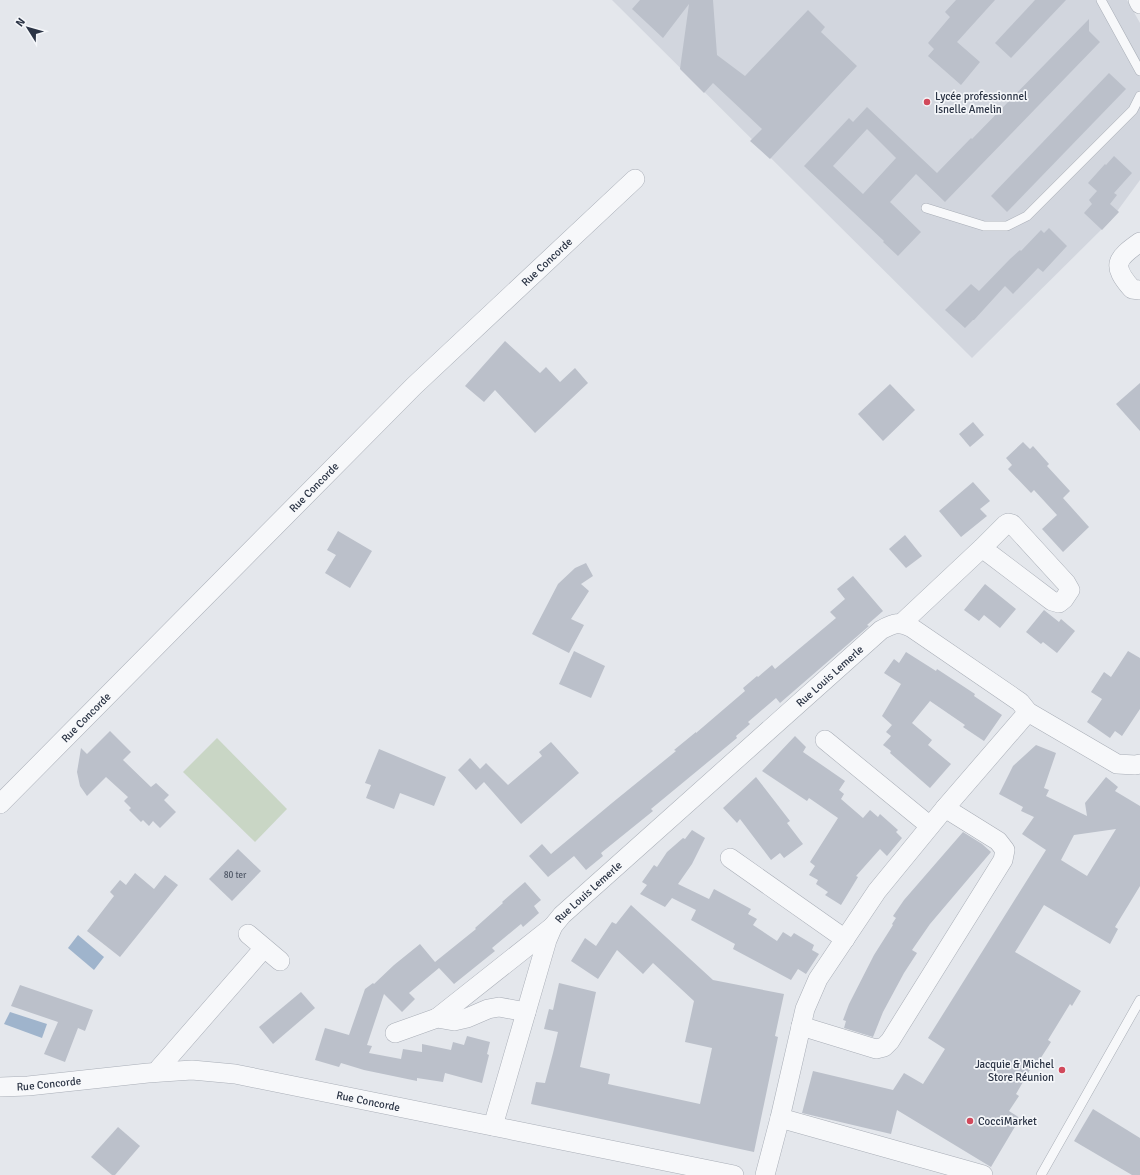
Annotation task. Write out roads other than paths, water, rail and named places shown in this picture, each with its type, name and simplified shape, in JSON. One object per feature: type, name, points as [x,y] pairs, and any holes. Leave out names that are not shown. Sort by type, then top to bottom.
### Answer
[{"type":"street","points":[[1138,0],[1140,4]]},
{"type":"street","name":"Rue Concorde","points":[[0,804],[414,386],[635,179]]},
{"type":"street","points":[[1140,242],[1119,259],[1119,268],[1124,280],[1132,289],[1140,290]]},
{"type":"street","points":[[982,548],[1052,601],[1059,603],[1064,599],[1070,590],[1066,582],[1012,524],[1008,523],[1004,525],[982,548],[902,623],[912,628],[1020,702],[1028,712],[1116,764],[1140,764]]},
{"type":"street","name":"Rue Louis Lemerle","points":[[395,1033],[437,1018],[553,926],[562,915],[881,630],[891,624],[902,623]]},
{"type":"street","points":[[765,1175],[780,1118],[805,1009],[818,979],[877,891],[945,808],[1028,712]]},
{"type":"street","points":[[825,740],[930,826]]},
{"type":"street","points":[[801,1026],[876,1049],[884,1047],[890,1041],[999,867],[1004,855],[1005,850],[998,841],[945,808]]},
{"type":"street","points":[[730,858],[845,939]]},
{"type":"street","name":"Rue Louis Lemerle","points":[[494,1126],[547,940],[553,926]]},
{"type":"street","points":[[248,934],[280,961]]},
{"type":"street","points":[[156,1072],[264,948]]},
{"type":"street","name":"Rue Louis Lemerle","points":[[437,1018],[454,1021],[467,1018],[488,1009],[499,1007],[526,1012]]},
{"type":"street","name":"Rue Concorde","points":[[0,1087],[28,1086],[156,1072],[192,1070],[235,1074],[734,1175]]},
{"type":"street","points":[[780,1118],[983,1175]]},
{"type":"lane","points":[[1101,0],[1140,71]]},
{"type":"lane","points":[[926,208],[984,226],[1007,226],[1027,216],[1133,110],[1140,96]]},
{"type":"lane","points":[[1041,1175],[1140,1000]]},
{"type":"water","points":[[78,935],[104,957],[94,970],[68,948]]},
{"type":"water","points":[[10,1012],[47,1024],[42,1038],[4,1024]]},
{"type":"place","name":"Lycée professionnel Isnelle Amelin","points":[[927,102]]},
{"type":"place","name":"Jacquie & Michel Store Réunion","points":[[1062,1070]]},
{"type":"place","name":"CocciMarket","points":[[970,1121]]}]
